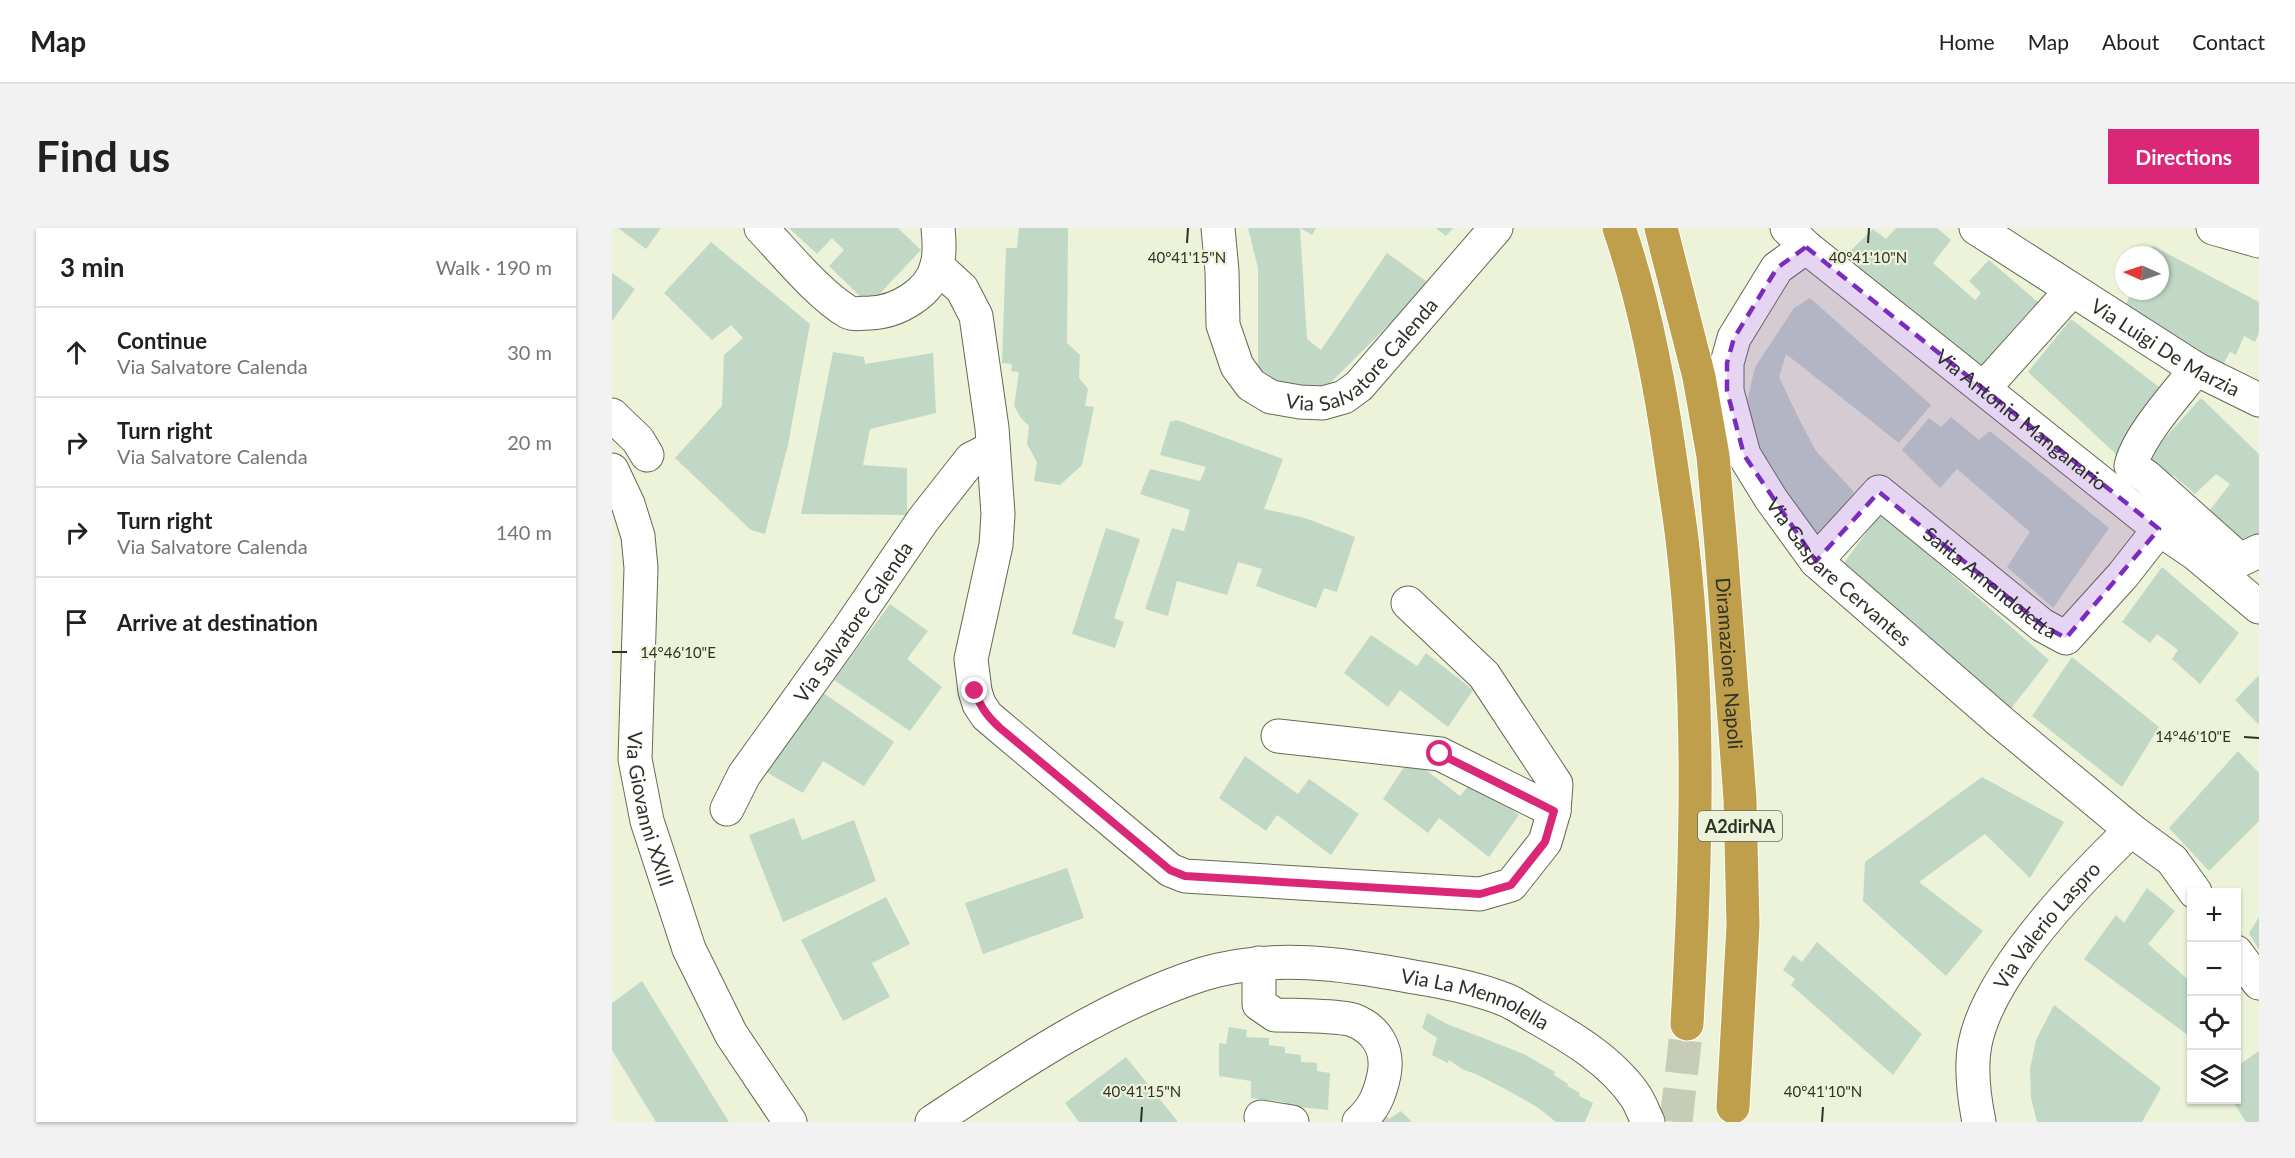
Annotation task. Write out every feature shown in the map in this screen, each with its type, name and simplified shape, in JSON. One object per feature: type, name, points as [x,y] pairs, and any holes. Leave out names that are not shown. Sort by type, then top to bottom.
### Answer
[{"type":"highway","name":"Diramazione Napoli","points":[[1619,228],[1647,326],[1666,427],[1683,548],[1691,650],[1695,780],[1694,905],[1687,1024]]},
{"type":"highway","name":"Diramazione Napoli","points":[[1661,228],[1699,377],[1713,456],[1722,546],[1740,799],[1743,925],[1733,1107]]},
{"type":"street","points":[[762,228],[822,291],[849,313],[880,312],[898,307],[914,298],[926,285],[937,266],[938,228]]},
{"type":"street","name":"Via Salvatore Calenda","points":[[1218,228],[1222,271],[1222,326],[1237,366],[1251,385],[1271,397],[1323,403],[1344,397],[1359,386],[1496,228]]},
{"type":"street","name":"Via Luigi De Marzia","points":[[1976,228],[2196,369],[2259,400]]},
{"type":"street","points":[[2213,228],[2259,241]]},
{"type":"street","name":"Via Antonio Manganario","points":[[1796,238],[2159,529],[2196,554],[2259,608]]},
{"type":"street","name":"Via Gaspare Cervantes","points":[[1796,238],[1734,338],[1727,363],[1727,391],[1744,455],[1771,499],[1816,561],[2001,722],[2131,830]]},
{"type":"street","points":[[937,266],[962,289],[976,315],[993,448],[998,514],[996,545],[970,659],[979,704],[987,716],[1000,728],[1170,870],[1185,876],[1480,894],[1511,885],[1545,842],[1554,811],[1556,784],[1484,675],[1408,603]]},
{"type":"street","name":"Via Luigi De Marzia","points":[[1984,388],[2072,290]]},
{"type":"street","points":[[2196,369],[2146,435],[2133,455],[2131,466],[2147,477],[2240,560],[2259,551]]},
{"type":"street","points":[[612,415],[638,440],[647,455]]},
{"type":"street","name":"Via Salvatore Calenda","points":[[727,809],[744,775],[846,633],[923,520],[971,459],[993,448]]},
{"type":"street","name":"Via Giovanni XXIII","points":[[612,470],[628,504],[638,536],[641,568],[635,759],[647,821],[689,949],[731,1034],[790,1122]]},
{"type":"street","name":"Salita Amendoletta","points":[[1816,561],[1879,492],[2042,625],[2066,638],[2123,575],[2159,529]]},
{"type":"street","points":[[1278,736],[1440,754],[1554,811]]},
{"type":"street","points":[[2131,830],[2172,860],[2192,888]]},
{"type":"street","name":"Via Valerio Laspro","points":[[1979,1122],[1974,1099],[1975,1044],[1985,1014],[2004,976],[2091,869],[2131,830]]},
{"type":"street","points":[[2241,958],[2259,984]]},
{"type":"street","name":"Via La Mennolella","points":[[933,1122],[1030,1058],[1100,1017],[1155,992],[1204,974],[1259,963],[1306,962],[1371,969],[1451,984],[1507,1000],[1586,1047],[1616,1075],[1636,1098],[1648,1122]]},
{"type":"street","points":[[1259,963],[1258,1004],[1266,1011],[1275,1015],[1353,1020],[1375,1034],[1385,1056],[1384,1072],[1380,1090],[1371,1111],[1359,1122]]},
{"type":"highlighted area","points":[[1806,247],[2159,529],[2066,638],[2042,625],[1879,492],[1816,561],[1744,455],[1727,391],[1727,363],[1734,338],[1777,268]]},
{"type":"building","points":[[618,228],[661,228],[646,249]]},
{"type":"building","points":[[789,228],[898,228],[921,250],[869,305],[829,266],[844,250],[832,238],[817,254]]},
{"type":"building","points":[[1019,228],[1068,228],[1067,343],[1080,355],[1079,378],[1088,389],[1085,406],[1094,407],[1082,465],[1060,485],[1034,481],[1037,462],[1027,444],[1029,426],[1014,406],[1019,372],[1011,371],[1012,364],[1002,363],[1006,248],[1017,248]]},
{"type":"building","points":[[1248,228],[1300,228],[1307,339],[1321,350],[1387,253],[1430,284],[1319,394],[1258,375],[1258,268]]},
{"type":"building","points":[[1300,228],[1316,228],[1312,235]]},
{"type":"building","points":[[1436,228],[1453,228],[1446,236]]},
{"type":"building","points":[[1896,228],[1937,228],[1951,240],[1933,263],[1975,300],[1981,293],[1969,281],[1989,260],[2040,304],[1981,377],[1840,261],[1873,229],[1886,239]]},
{"type":"building","points":[[711,242],[810,324],[788,445],[765,534],[751,530],[675,458],[722,406],[724,355],[743,338],[731,325],[712,340],[664,293]]},
{"type":"building","points":[[2169,254],[2259,302],[2259,333],[2255,342],[2244,336],[2236,355],[2230,352],[2219,371],[2121,315],[2128,300],[2169,300]]},
{"type":"building","points":[[612,273],[635,289],[612,321]]},
{"type":"building","points":[[1810,298],[1931,405],[1899,443],[1786,354],[1779,377],[1799,419],[1816,451],[1854,492],[1816,540],[1756,446],[1744,414],[1755,367],[1794,308]]},
{"type":"building","points":[[2071,319],[2168,394],[2118,456],[2028,372]]},
{"type":"building","points":[[833,352],[864,357],[865,364],[933,353],[936,413],[870,429],[863,465],[907,468],[907,515],[801,514]]},
{"type":"building","points":[[2201,398],[2259,454],[2259,537],[2244,553],[2207,514],[2230,484],[2216,474],[2195,494],[2173,475],[2168,483],[2142,463]]},
{"type":"building","points":[[1951,417],[1979,440],[1990,431],[2109,528],[2053,608],[2007,567],[2030,532],[1957,469],[1940,488],[1902,450],[1929,418],[1941,427]]},
{"type":"building","points":[[1177,420],[1283,459],[1264,509],[1305,518],[1355,537],[1337,592],[1324,588],[1316,608],[1256,586],[1262,569],[1238,562],[1227,595],[1177,581],[1168,616],[1145,609],[1172,528],[1184,531],[1190,510],[1140,494],[1150,469],[1200,481],[1206,467],[1160,455],[1170,422]]},
{"type":"building","points":[[1881,513],[2049,660],[2009,711],[1843,564]]},
{"type":"building","points":[[1106,528],[1140,539],[1114,618],[1124,622],[1115,648],[1072,634]]},
{"type":"building","points":[[2162,567],[2239,633],[2200,684],[2172,659],[2178,650],[2157,634],[2150,643],[2122,622]]},
{"type":"building","points":[[890,604],[928,631],[907,659],[942,687],[910,731],[834,680]]},
{"type":"building","points":[[1371,635],[1417,666],[1426,653],[1473,690],[1448,727],[1400,690],[1388,707],[1344,673]]},
{"type":"building","points":[[2072,657],[2159,727],[2122,787],[2032,716]]},
{"type":"building","points":[[2259,675],[2259,725],[2235,700]]},
{"type":"building","points":[[822,692],[894,742],[864,786],[823,761],[803,793],[766,772]]},
{"type":"building","points":[[2238,751],[2259,773],[2259,821],[2209,871],[2169,828]]},
{"type":"building","points":[[1245,756],[1298,794],[1309,779],[1359,814],[1331,855],[1277,815],[1266,831],[1219,798]]},
{"type":"building","points":[[1410,758],[1460,796],[1473,780],[1519,815],[1489,857],[1439,818],[1428,833],[1383,799]]},
{"type":"building","points":[[1982,777],[2064,822],[2030,878],[1985,834],[1919,882],[1983,931],[1946,976],[1863,901],[1865,862]]},
{"type":"building","points":[[794,818],[802,840],[854,820],[876,881],[783,922],[749,835]]},
{"type":"building","points":[[1067,868],[1084,918],[983,954],[965,903]]},
{"type":"building","points":[[2147,888],[2175,911],[2148,944],[2187,979],[2187,1034],[2084,959],[2116,915],[2124,923]]},
{"type":"building","points":[[886,897],[910,944],[872,963],[890,997],[843,1021],[801,940]]},
{"type":"building","points":[[2259,917],[2259,950],[2249,933]]},
{"type":"building","points":[[1817,942],[1922,1034],[1893,1075],[1791,985],[1795,979],[1783,970],[1793,955],[1802,962]]},
{"type":"building","points":[[642,981],[729,1122],[656,1122],[612,1050],[612,1003]]},
{"type":"building","points":[[2054,1005],[2161,1088],[2142,1122],[2037,1122],[2031,1098],[2030,1069],[2036,1040]]},
{"type":"building","points":[[1427,1013],[1447,1024],[1524,1054],[1555,1072],[1554,1075],[1568,1084],[1567,1086],[1580,1093],[1579,1096],[1593,1103],[1585,1122],[1556,1122],[1537,1107],[1509,1091],[1462,1069],[1449,1060],[1448,1063],[1432,1055],[1437,1038],[1422,1028]]},
{"type":"building","points":[[1229,1027],[1247,1030],[1246,1037],[1269,1038],[1269,1045],[1285,1047],[1285,1053],[1301,1055],[1301,1062],[1317,1063],[1317,1071],[1330,1073],[1328,1110],[1300,1107],[1300,1112],[1284,1110],[1285,1102],[1251,1098],[1251,1081],[1219,1076],[1219,1043],[1226,1044]]},
{"type":"building","points":[[2259,1051],[2259,1122],[2246,1122],[2235,1104],[2241,1104],[2241,1064]]},
{"type":"building","points":[[1126,1057],[1178,1122],[1079,1122],[1065,1103]]},
{"type":"building","points":[[1401,1111],[1412,1122],[1375,1122],[1384,1113],[1389,1119]]},
{"type":"tunnel","points":[[1676,1122],[1687,1024]]},
{"type":"route","points":[[975,691],[979,704],[987,716],[1000,728],[1170,870],[1185,876],[1480,894],[1511,885],[1545,842],[1554,811],[1440,754]]}]
